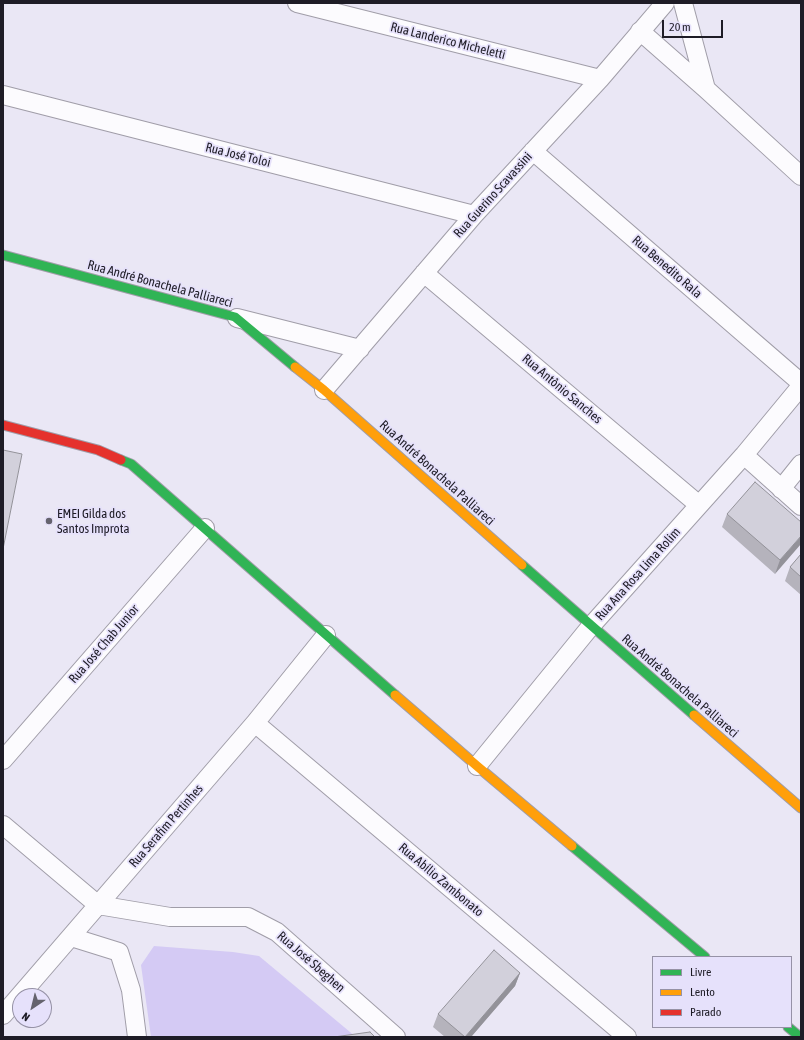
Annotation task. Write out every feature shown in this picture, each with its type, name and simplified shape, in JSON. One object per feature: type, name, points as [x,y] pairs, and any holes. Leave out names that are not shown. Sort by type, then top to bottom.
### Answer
[{"type":"street","name":"Rua Landerico Micheletti","points":[[297,3],[600,79]]},
{"type":"street","name":"Rua Guerino Scavassini","points":[[324,390],[474,215],[600,79],[665,3]]},
{"type":"street","points":[[683,3],[706,88]]},
{"type":"street","points":[[640,31],[706,88],[801,176]]},
{"type":"street","name":"Rua José Toloi","points":[[3,95],[474,215]]},
{"type":"street","name":"Rua Benedito Rala","points":[[533,151],[801,384]]},
{"type":"street","name":"Rua André Bonachela Palliareci","points":[[3,255],[235,317],[324,390],[591,626],[801,808]]},
{"type":"street","name":"Rua Antônio Sanches","points":[[424,273],[699,505]]},
{"type":"street","points":[[235,317],[360,349]]},
{"type":"street","name":"Rua Ana Rosa Lima Rolim","points":[[478,766],[591,626],[744,455],[801,384]]},
{"type":"street","points":[[3,425],[98,450],[131,464],[478,766],[704,956]]},
{"type":"street","points":[[744,455],[801,506]]},
{"type":"street","points":[[781,489],[801,464]]},
{"type":"street","name":"Rua José Chab Junior","points":[[3,760],[205,528]]},
{"type":"street","name":"Rua Serafim Pertinhes","points":[[3,1015],[255,723],[326,635]]},
{"type":"street","name":"Rua Abílio Zambonato","points":[[255,723],[628,1037]]},
{"type":"street","points":[[3,825],[98,905]]},
{"type":"street","name":"Rua José Sbeghen","points":[[98,905],[170,917],[248,917],[277,932],[396,1037]]},
{"type":"street","points":[[71,937],[119,952],[131,990],[137,1037]]},
{"type":"street","points":[[789,1028],[800,1037]]},
{"type":"shaded area","points":[[154,946],[233,952],[259,956],[356,1037],[151,1037],[141,965]]},
{"type":"building","points":[[3,450],[22,454],[3,549]]},
{"type":"building","points":[[755,482],[801,522],[801,536],[780,560],[727,514]]},
{"type":"building","points":[[801,554],[801,577],[790,567]]},
{"type":"building","points":[[494,950],[520,973],[465,1037],[438,1014]]},
{"type":"building","points":[[370,1032],[375,1037],[334,1037]]},
{"type":"traffic: fast","points":[[3,255],[235,317],[295,367]]},
{"type":"traffic: fast","points":[[121,460],[131,464],[395,695]]},
{"type":"traffic: fast","points":[[522,565],[694,715]]},
{"type":"traffic: fast","points":[[572,846],[704,956]]},
{"type":"traffic: fast","points":[[789,1028],[800,1037]]},
{"type":"traffic: slow","points":[[295,367],[324,390],[522,565]]},
{"type":"traffic: slow","points":[[395,695],[572,846]]},
{"type":"traffic: slow","points":[[694,715],[801,808]]},
{"type":"traffic: jam","points":[[3,425],[98,450],[121,460]]},
{"type":"place","name":"EMEI Gilda dos Santos Improta","points":[[49,521]]}]
